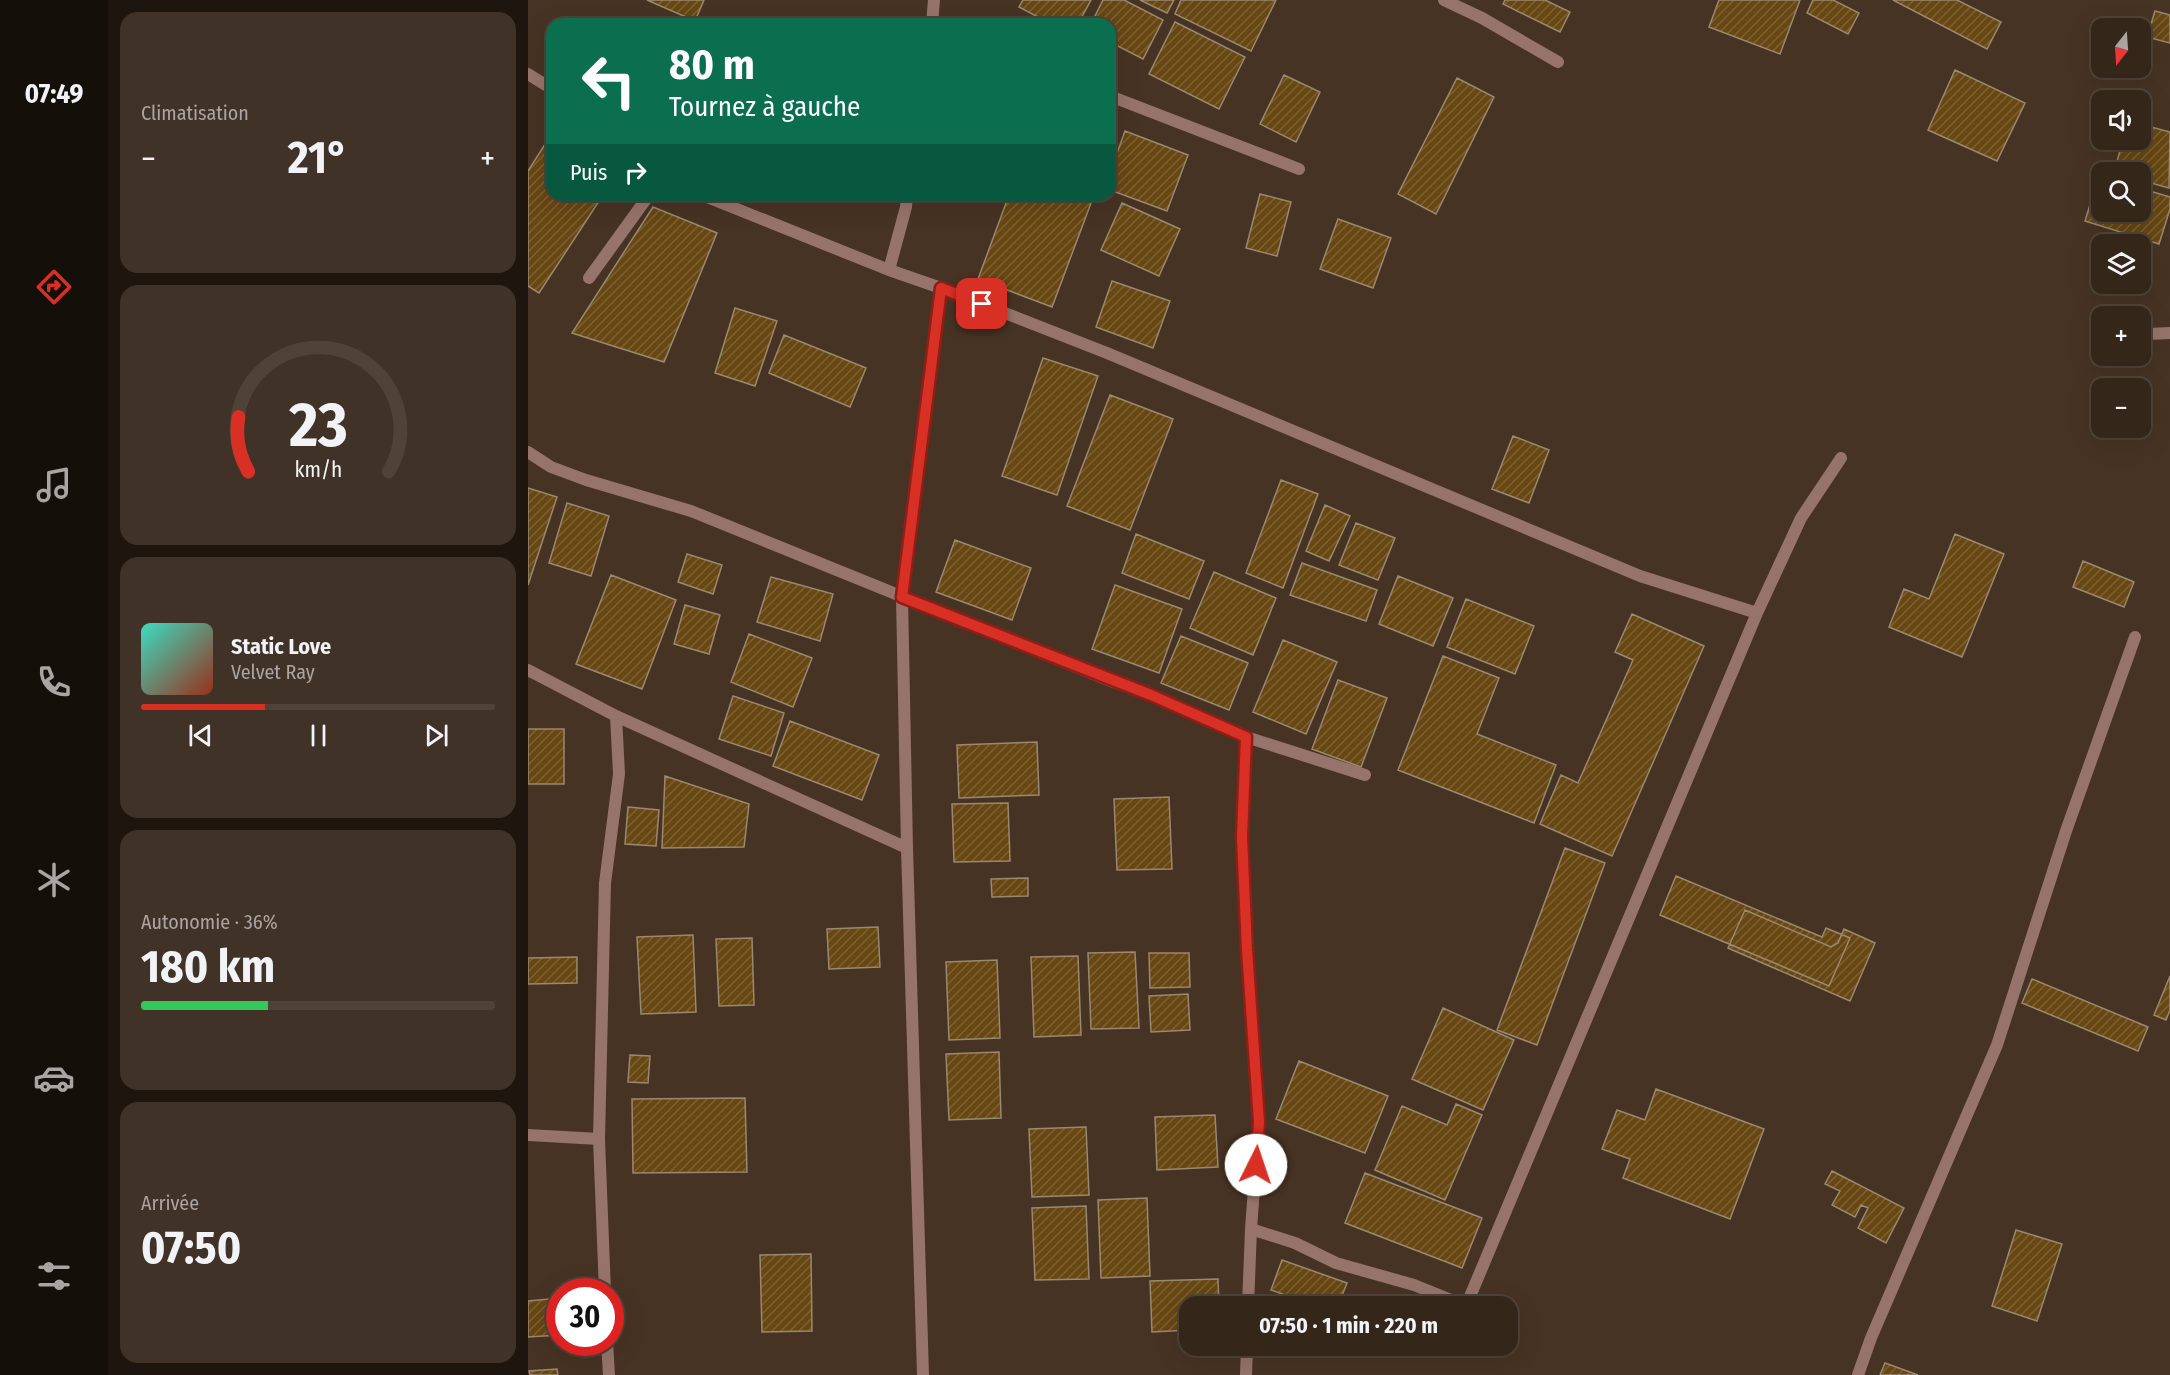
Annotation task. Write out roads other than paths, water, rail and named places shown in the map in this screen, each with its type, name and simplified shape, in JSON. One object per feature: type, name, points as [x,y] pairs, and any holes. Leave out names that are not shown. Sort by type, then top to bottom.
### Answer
[{"type":"street","points":[[932,18],[934,0]]},
{"type":"street","points":[[1444,0],[1482,18],[1558,62]]},
{"type":"street","points":[[528,74],[546,85]]},
{"type":"street","points":[[1116,98],[1299,169]]},
{"type":"street","points":[[589,278],[645,201]]},
{"type":"street","points":[[717,201],[1107,353],[1640,576],[1757,613]]},
{"type":"street","points":[[890,270],[906,201]]},
{"type":"street","points":[[923,1375],[902,597],[941,288]]},
{"type":"street","points":[[2151,334],[2170,333]]},
{"type":"street","points":[[528,452],[551,467],[586,480],[691,511],[1151,695],[1246,737],[1365,775]]},
{"type":"street","points":[[1251,1229],[1295,1243],[1336,1263],[1414,1285],[1466,1306],[1757,613],[1801,518],[1840,458]]},
{"type":"street","points":[[1858,1375],[1871,1338],[1997,1046],[2066,831],[2135,637]]},
{"type":"street","points":[[528,670],[616,716],[907,848]]},
{"type":"street","points":[[604,1278],[599,1139],[605,883],[619,774],[616,716]]},
{"type":"street","points":[[1246,737],[1242,837],[1259,1122],[1248,1296]]},
{"type":"street","points":[[528,1135],[599,1139]]},
{"type":"street","points":[[608,1356],[609,1375]]},
{"type":"street","points":[[1246,1375],[1247,1356]]}]
